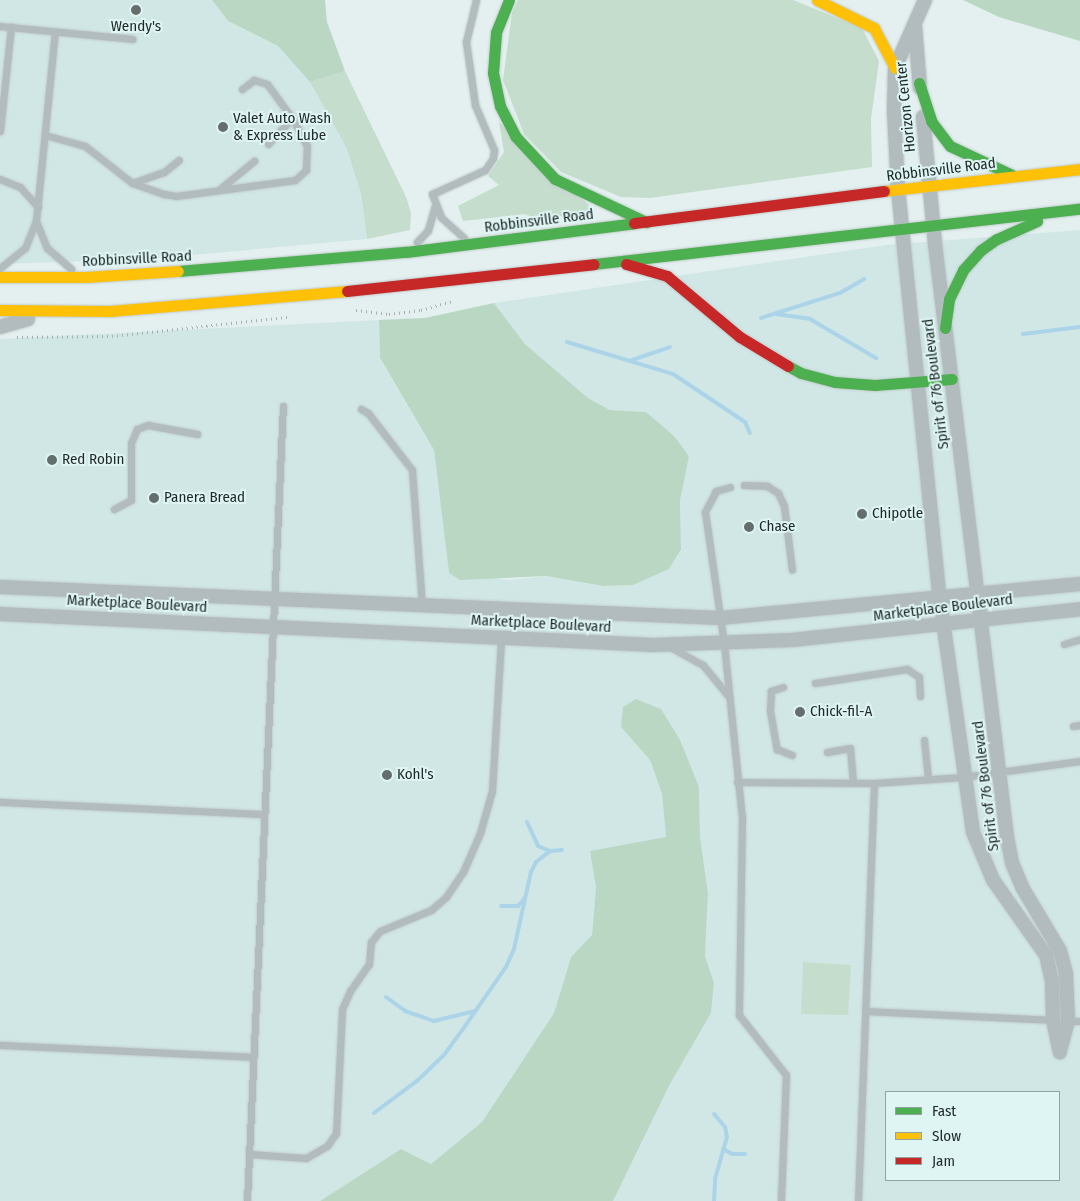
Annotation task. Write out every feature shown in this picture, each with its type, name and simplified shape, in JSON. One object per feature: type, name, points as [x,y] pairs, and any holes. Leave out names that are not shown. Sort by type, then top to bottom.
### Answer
[{"type":"highway","points":[[509,0],[496,33],[493,73],[500,106],[515,136],[555,179],[646,222]]},
{"type":"highway","points":[[817,0],[874,28],[896,68]]},
{"type":"highway","points":[[919,83],[931,121],[950,146],[1015,176]]},
{"type":"highway","name":"Robbinsville Road","points":[[0,277],[86,277],[219,269],[406,252],[930,185],[1080,169]]},
{"type":"highway","points":[[0,310],[110,311],[399,286],[933,224],[1080,209]]},
{"type":"highway","points":[[946,328],[949,299],[964,270],[981,250],[1009,233],[1061,211]]},
{"type":"highway","points":[[611,261],[667,276],[740,338],[801,373],[855,384],[952,379]]},
{"type":"street","name":"Horizon Center","points":[[898,189],[894,111],[896,68],[926,0]]},
{"type":"street","name":"Horizon Center","points":[[915,26],[930,185]]},
{"type":"street","name":"Spirit of 76 Boulevard","points":[[898,189],[940,600],[971,824],[982,857],[993,880],[1046,955],[1052,980],[1053,1020],[1060,1052],[1074,1021],[1066,974],[1060,951],[1022,887],[1012,863],[933,224],[930,185]]},
{"type":"street","points":[[0,328],[58,310]]},
{"type":"street","name":"Marketplace Boulevard","points":[[0,587],[422,608],[720,618],[940,600],[1080,584]]},
{"type":"street","name":"Marketplace Boulevard","points":[[0,614],[665,645],[724,644],[944,624],[1080,609]]},
{"type":"lane","points":[[472,244],[448,225],[435,205],[432,194],[485,170],[494,158],[494,150],[476,105],[466,42],[476,0]]},
{"type":"lane","points":[[0,26],[132,39]]},
{"type":"lane","points":[[0,130],[11,27]]},
{"type":"lane","points":[[0,268],[25,248],[36,221],[55,32]]},
{"type":"lane","points":[[45,135],[85,146],[132,183],[151,192],[176,196],[288,183],[301,176],[308,161],[307,146],[292,118],[267,84],[254,80],[242,89]]},
{"type":"lane","points":[[268,144],[292,118]]},
{"type":"lane","points":[[132,183],[164,172],[179,160]]},
{"type":"lane","points":[[219,190],[254,160]]},
{"type":"lane","points":[[0,179],[20,187],[38,207]]},
{"type":"lane","points":[[406,252],[428,230],[435,205]]},
{"type":"lane","points":[[36,221],[41,239],[54,257],[86,277]]},
{"type":"lane","points":[[247,1201],[264,814],[276,600],[283,406]]},
{"type":"lane","points":[[361,409],[368,413],[412,470],[422,608]]},
{"type":"lane","points":[[114,509],[131,500],[131,443],[137,429],[148,425],[197,434]]},
{"type":"lane","points":[[744,485],[768,486],[778,494],[784,506],[792,570]]},
{"type":"lane","points":[[730,487],[716,491],[705,512],[724,644],[742,818],[738,1015],[786,1075],[781,1201]]},
{"type":"lane","points":[[249,1154],[306,1158],[317,1154],[336,1133],[342,1009],[350,991],[369,964],[371,942],[380,931],[431,910],[446,897],[463,872],[480,833],[492,791],[501,638]]},
{"type":"lane","points":[[1064,644],[1080,639]]},
{"type":"lane","points":[[665,645],[686,653],[703,666],[729,697]]},
{"type":"lane","points":[[815,683],[906,669],[918,677],[920,696]]},
{"type":"lane","points":[[783,687],[771,691],[770,711],[777,749],[792,755]]},
{"type":"lane","points":[[924,740],[928,779]]},
{"type":"lane","points":[[827,752],[850,748],[853,783]]},
{"type":"lane","points":[[737,782],[874,783],[963,777],[1080,762]]},
{"type":"lane","points":[[858,1201],[874,783]]},
{"type":"lane","points":[[0,802],[264,814]]},
{"type":"lane","points":[[865,1011],[1074,1021]]},
{"type":"lane","points":[[0,1045],[253,1057]]},
{"type":"path","points":[[352,310],[389,314],[421,310]]},
{"type":"path","points":[[13,336],[54,339],[112,336],[290,317]]},
{"type":"shaded area","points":[[0,0],[212,0],[228,21],[278,46],[310,82],[346,147],[361,194],[367,239],[149,259],[0,264]]},
{"type":"shaded area","points":[[1080,230],[1080,1201],[613,1201],[670,1084],[711,1013],[714,983],[705,956],[708,893],[700,837],[699,787],[621,727],[650,760],[662,794],[666,838],[591,851],[596,887],[592,935],[571,957],[554,1013],[482,1122],[431,1164],[401,1149],[320,1201],[0,1201],[0,339],[379,320],[380,359],[434,450],[449,573],[510,580],[546,576],[603,586],[633,585],[669,569],[681,551],[680,501],[689,455],[646,412],[610,410],[588,398],[525,344],[494,303],[886,245]]},
{"type":"green space","points":[[212,0],[325,0],[327,22],[345,71],[310,82],[278,46],[228,21]]},
{"type":"green space","points":[[518,0],[793,0],[862,28],[879,61],[871,119],[872,167],[650,198],[621,197],[561,172],[524,134],[503,80],[512,13]]},
{"type":"green space","points":[[963,0],[1080,0],[1080,41],[999,17]]},
{"type":"green space","points":[[345,71],[406,197],[411,213],[410,230],[367,239],[361,194],[346,147],[310,82]]},
{"type":"green space","points":[[499,122],[591,207],[589,213],[536,219],[525,214],[463,221],[458,206],[499,185],[488,176],[504,152]]},
{"type":"green space","points":[[494,303],[525,344],[588,398],[610,410],[646,412],[674,436],[689,456],[680,501],[681,550],[669,569],[633,585],[603,586],[546,576],[460,580],[449,573],[434,450],[380,358],[379,320],[425,318]]},
{"type":"green space","points":[[636,699],[661,709],[680,740],[699,787],[700,837],[708,893],[705,956],[714,983],[711,1013],[670,1084],[613,1201],[320,1201],[401,1149],[431,1164],[482,1122],[554,1013],[571,957],[592,935],[596,887],[590,851],[666,837],[662,794],[650,760],[621,727],[623,707]]},
{"type":"green space","points":[[803,962],[851,965],[848,1015],[801,1014]]},
{"type":"waterway","points":[[761,318],[840,293],[864,279]]},
{"type":"waterway","points":[[776,314],[810,319],[876,358]]},
{"type":"waterway","points":[[1023,334],[1080,327]]},
{"type":"waterway","points":[[567,342],[673,374],[745,422],[750,433]]},
{"type":"waterway","points":[[632,360],[670,347]]},
{"type":"waterway","points":[[527,822],[538,846],[550,851]]},
{"type":"waterway","points":[[374,1113],[417,1081],[444,1055],[463,1029],[506,967],[514,949],[531,872],[536,862],[550,851],[562,850]]},
{"type":"waterway","points":[[501,906],[518,906],[525,898]]},
{"type":"waterway","points":[[386,997],[405,1011],[434,1021],[475,1011]]},
{"type":"waterway","points":[[714,1114],[725,1127],[727,1137],[715,1179],[714,1201]]},
{"type":"waterway","points":[[723,1149],[732,1154],[745,1154]]},
{"type":"traffic: fast","points":[[509,0],[496,33],[493,73],[500,106],[515,136],[555,179],[646,222]]},
{"type":"traffic: fast","points":[[919,83],[931,121],[950,146],[1012,175]]},
{"type":"traffic: fast","points":[[594,264],[1080,209]]},
{"type":"traffic: fast","points":[[945,328],[949,299],[963,270],[981,250],[997,239],[1037,221]]},
{"type":"traffic: fast","points":[[178,271],[406,252],[634,223]]},
{"type":"traffic: fast","points":[[788,366],[801,373],[835,382],[875,385],[952,379]]},
{"type":"traffic: slow","points":[[817,0],[874,28],[895,68]]},
{"type":"traffic: slow","points":[[884,191],[1080,169]]},
{"type":"traffic: slow","points":[[0,277],[86,277],[178,271]]},
{"type":"traffic: slow","points":[[0,310],[110,311],[347,291]]},
{"type":"traffic: jam","points":[[634,223],[884,191]]},
{"type":"traffic: jam","points":[[347,291],[594,264]]},
{"type":"traffic: jam","points":[[626,264],[667,276],[740,337],[788,366]]},
{"type":"place","name":"Wendy's","points":[[136,10]]},
{"type":"place","name":"Valet Auto Wash & Express Lube","points":[[223,127]]},
{"type":"place","name":"Red Robin","points":[[52,460]]},
{"type":"place","name":"Panera Bread","points":[[154,498]]},
{"type":"place","name":"Chipotle","points":[[862,514]]},
{"type":"place","name":"Chase","points":[[749,527]]},
{"type":"place","name":"Chick-fil-A","points":[[800,712]]},
{"type":"place","name":"Kohl's","points":[[387,775]]}]
